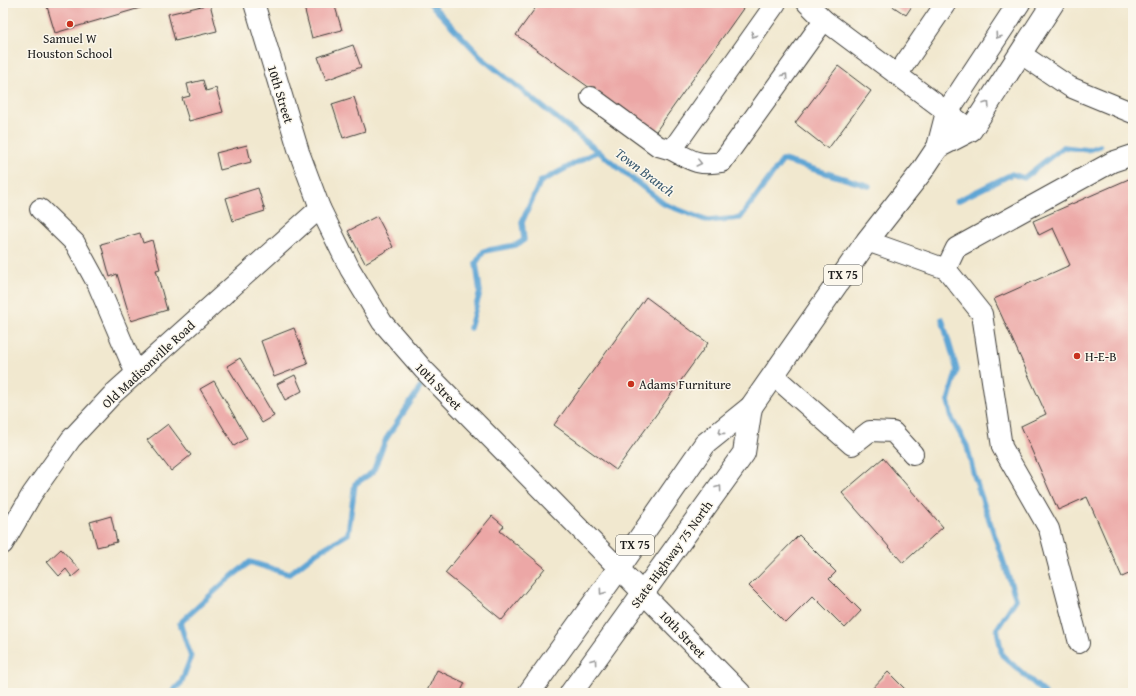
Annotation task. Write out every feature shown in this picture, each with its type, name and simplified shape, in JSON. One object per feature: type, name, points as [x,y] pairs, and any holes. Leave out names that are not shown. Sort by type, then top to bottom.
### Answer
[{"type":"main road","name":"State Highway 75 North","points":[[529,693],[619,568],[705,444],[751,407],[867,240],[922,171],[938,147],[947,112],[1019,3]]},
{"type":"main road","name":"State Highway 75 North","points":[[938,147],[971,130],[1053,3]]},
{"type":"main road","name":"State Highway 75 North","points":[[571,693],[744,453],[751,407]]},
{"type":"street","name":"10th Street","points":[[254,3],[299,152],[320,208],[350,269],[382,322],[423,369],[741,693]]},
{"type":"street","points":[[672,150],[776,3]]},
{"type":"street","points":[[807,3],[824,20],[971,130]]},
{"type":"street","points":[[897,75],[946,3]]},
{"type":"street","points":[[591,97],[658,146],[672,150],[691,161],[707,165],[722,162],[824,20]]},
{"type":"street","points":[[1021,54],[1070,87],[1133,113]]},
{"type":"street","points":[[946,269],[956,248],[1112,162],[1133,155]]},
{"type":"street","name":"Old Madisonville Road","points":[[3,544],[32,494],[71,439],[114,393],[320,208]]},
{"type":"street","points":[[40,209],[76,243],[98,285],[136,374]]},
{"type":"street","points":[[867,240],[946,269],[982,314],[1002,447],[1049,529],[1079,643]]},
{"type":"street","points":[[773,374],[852,445],[870,431],[893,432],[913,454]]},
{"type":"building","name":"Samuel W Houston School","points":[[46,3],[157,3],[55,33]]},
{"type":"building","points":[[303,3],[334,3],[342,30],[312,38]]},
{"type":"building","points":[[539,3],[747,3],[654,134],[516,35]]},
{"type":"building","points":[[888,3],[914,3],[906,15]]},
{"type":"building","points":[[210,4],[217,31],[175,41],[168,14]]},
{"type":"building","points":[[353,45],[361,67],[326,80],[318,57]]},
{"type":"building","points":[[838,66],[871,91],[828,149],[795,123]]},
{"type":"building","points":[[203,80],[206,91],[216,88],[223,112],[189,121],[182,98],[190,96],[187,84]]},
{"type":"building","points":[[354,97],[365,131],[343,138],[332,104]]},
{"type":"building","points":[[247,145],[251,162],[220,170],[216,153]]},
{"type":"building","name":"H-E-B","points":[[1131,178],[1133,183],[1133,572],[1122,577],[1087,497],[1058,510],[1021,426],[1046,414],[994,299],[1070,265],[1053,228],[1039,235],[1033,221]]},
{"type":"building","points":[[258,188],[265,211],[233,221],[226,198]]},
{"type":"building","points":[[377,216],[393,247],[365,263],[348,231]]},
{"type":"building","points":[[140,233],[143,243],[152,240],[160,269],[156,270],[167,310],[131,321],[117,274],[110,277],[101,244]]},
{"type":"building","name":"Adams Furniture","points":[[646,297],[708,343],[616,470],[554,425]]},
{"type":"building","points":[[294,328],[308,364],[274,377],[261,341]]},
{"type":"building","points":[[240,358],[274,416],[262,423],[227,366]]},
{"type":"building","points":[[295,375],[302,391],[285,400],[277,384]]},
{"type":"building","points":[[214,381],[247,438],[234,446],[200,389]]},
{"type":"building","points":[[168,424],[191,455],[171,471],[147,440]]},
{"type":"building","points":[[883,458],[943,527],[903,563],[842,493]]},
{"type":"building","points":[[111,516],[117,542],[97,547],[90,522]]},
{"type":"building","points":[[492,516],[504,526],[500,531],[545,568],[502,620],[445,573]]},
{"type":"building","points":[[799,535],[836,572],[829,579],[861,611],[845,628],[813,596],[786,623],[749,586]]},
{"type":"building","points":[[61,549],[80,570],[72,577],[66,569],[59,576],[47,562]]},
{"type":"building","points":[[437,670],[465,683],[460,693],[426,693]]},
{"type":"building","points":[[888,672],[909,693],[868,693]]},
{"type":"waterway","name":"Town Branch","points":[[430,3],[483,59],[664,204],[708,221],[740,218],[783,160],[869,186]]},
{"type":"waterway","name":"Town Branch","points":[[957,201],[1012,174],[1024,178],[1063,147],[1088,150],[1100,146]]},
{"type":"waterway","points":[[470,328],[480,292],[476,263],[484,251],[516,245],[524,240],[522,222],[540,182],[598,151]]},
{"type":"waterway","points":[[942,319],[957,370],[948,401],[952,419],[967,446],[974,475],[1016,599],[997,629],[1002,655],[1045,693]]},
{"type":"waterway","points":[[171,693],[181,683],[191,657],[180,623],[226,581],[250,562],[289,574],[316,553],[348,534],[355,484],[373,472],[386,439],[420,388]]},
{"type":"place","name":"Samuel W Houston School","points":[[70,24]]},
{"type":"place","name":"H-E-B","points":[[1077,356]]},
{"type":"place","name":"Adams Furniture","points":[[631,384]]}]
